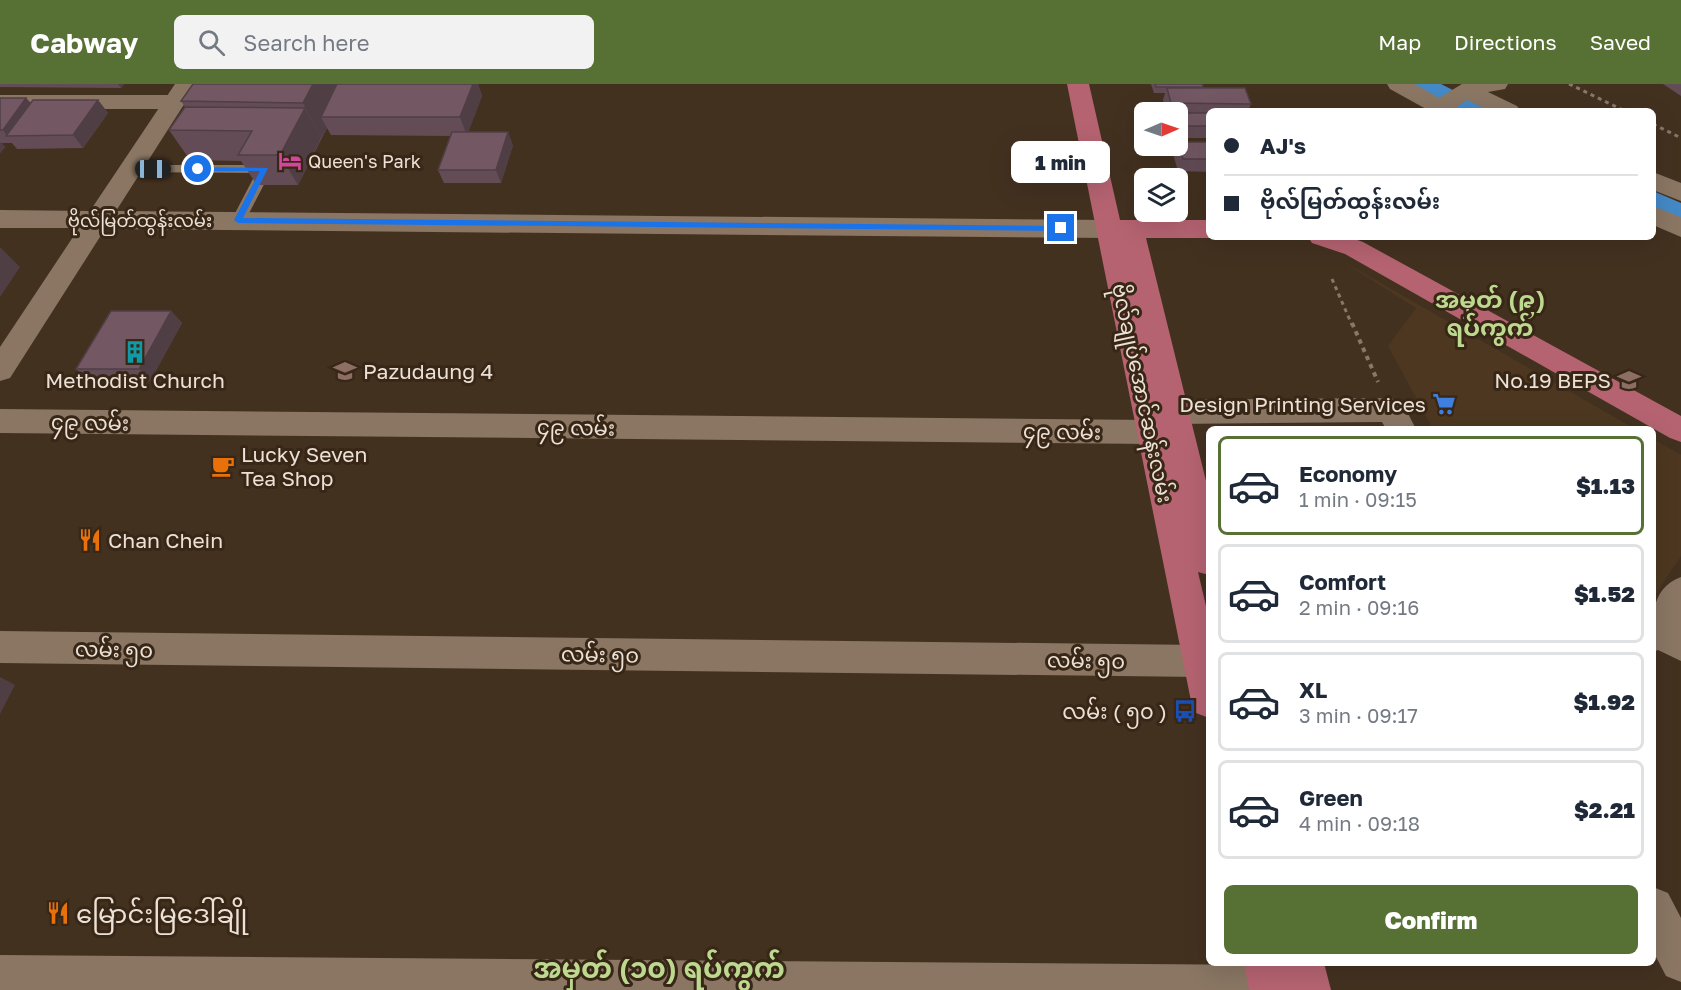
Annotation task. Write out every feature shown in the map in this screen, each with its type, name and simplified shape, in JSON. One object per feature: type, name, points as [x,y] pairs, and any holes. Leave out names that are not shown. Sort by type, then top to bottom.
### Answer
[{"type":"main road","name":"ဗိုလ်ချုပ်အောင်ဆန်းလမ်း","points":[[1078,84],[1120,229],[1163,422],[1206,688]]},
{"type":"main road","name":"ဗိုလ်ချုပ်အောင်ဆန်းလမ်း","points":[[1098,84],[1120,229]]},
{"type":"main road","points":[[1120,229],[1206,229]]},
{"type":"main road","points":[[1330,240],[1354,248],[1681,430]]},
{"type":"main road","name":"ဗိုလ်ချုပ်အောင်ဆန်းလမ်း","points":[[1163,422],[1206,552]]},
{"type":"street","points":[[1398,84],[1437,108]]},
{"type":"street","points":[[1442,108],[1465,90],[1497,84]]},
{"type":"street","points":[[1465,90],[1503,108]]},
{"type":"street","points":[[0,102],[180,93]]},
{"type":"street","points":[[0,370],[180,93]]},
{"type":"street","points":[[1656,216],[1681,228]]},
{"type":"street","name":"ဗိုလ်မြတ်ထွန်းလမ်း","points":[[0,219],[1120,229]]},
{"type":"street","name":"၄၉ လမ်း","points":[[0,421],[1163,422],[1396,420]]},
{"type":"street","points":[[1664,637],[1681,592]]},
{"type":"street","name":"လမ်း ၅၀","points":[[0,647],[1200,661]]},
{"type":"street","points":[[1656,914],[1681,961]]},
{"type":"street","points":[[0,976],[1284,979]]},
{"type":"lane","points":[[130,169],[265,169],[238,220]]},
{"type":"path","points":[[1569,84],[1619,108]]},
{"type":"path","points":[[1656,126],[1681,138]]},
{"type":"path","points":[[1332,279],[1396,420]]},
{"type":"shaded area","points":[[1339,259],[1630,426],[1431,426],[1388,346],[1416,308]]},
{"type":"shaded area","points":[[1656,441],[1681,455],[1681,556],[1656,594]]},
{"type":"building","points":[[193,84],[313,84],[303,103],[181,101]]},
{"type":"building","points":[[337,84],[473,84],[460,117],[321,117]]},
{"type":"building","points":[[1155,84],[1202,84],[1203,87],[1156,87]]},
{"type":"building","points":[[1167,88],[1245,88],[1251,104],[1188,103],[1171,102]]},
{"type":"building","points":[[0,98],[26,98],[3,130],[0,130]]},
{"type":"building","points":[[33,100],[98,100],[73,135],[6,136]]},
{"type":"building","points":[[185,107],[305,108],[280,155],[238,155],[252,131],[169,130]]},
{"type":"building","points":[[1188,113],[1206,113],[1206,126],[1188,126]]},
{"type":"building","points":[[452,132],[508,132],[496,170],[438,170]]},
{"type":"building","points":[[1188,142],[1206,142],[1206,159],[1183,159],[1182,156],[1188,156]]},
{"type":"building","points":[[111,311],[171,311],[139,369],[76,369]]},
{"type":"waterway","points":[[1423,84],[1469,108]]},
{"type":"waterway","points":[[1656,202],[1681,214]]},
{"type":"place","name":"Queen's Park","points":[[290,161]]},
{"type":"place","name":"Methodist Church","points":[[135,352]]},
{"type":"place","name":"Pazudaung 4","points":[[345,371]]},
{"type":"place","name":"No.19 BEPS","points":[[1629,380]]},
{"type":"place","name":"Design Printing Services","points":[[1444,404]]},
{"type":"place","name":"Lucky Seven Tea Shop","points":[[223,466]]},
{"type":"place","name":"Chan Chein","points":[[90,540]]},
{"type":"place","name":"လမ်း ( ၅၀ )","points":[[1185,711]]},
{"type":"place","name":"မြောင်းမြဒေါ်ချို","points":[[58,913]]},
{"type":"district","name":"အမှတ် (၉) ရပ်ကွက်","points":[[1490,312]]},
{"type":"district","name":"အမှတ် (၁၀) ရပ်ကွက်","points":[[659,967]]},
{"type":"route","points":[[198,169],[265,169],[238,220],[1061,228]]}]
